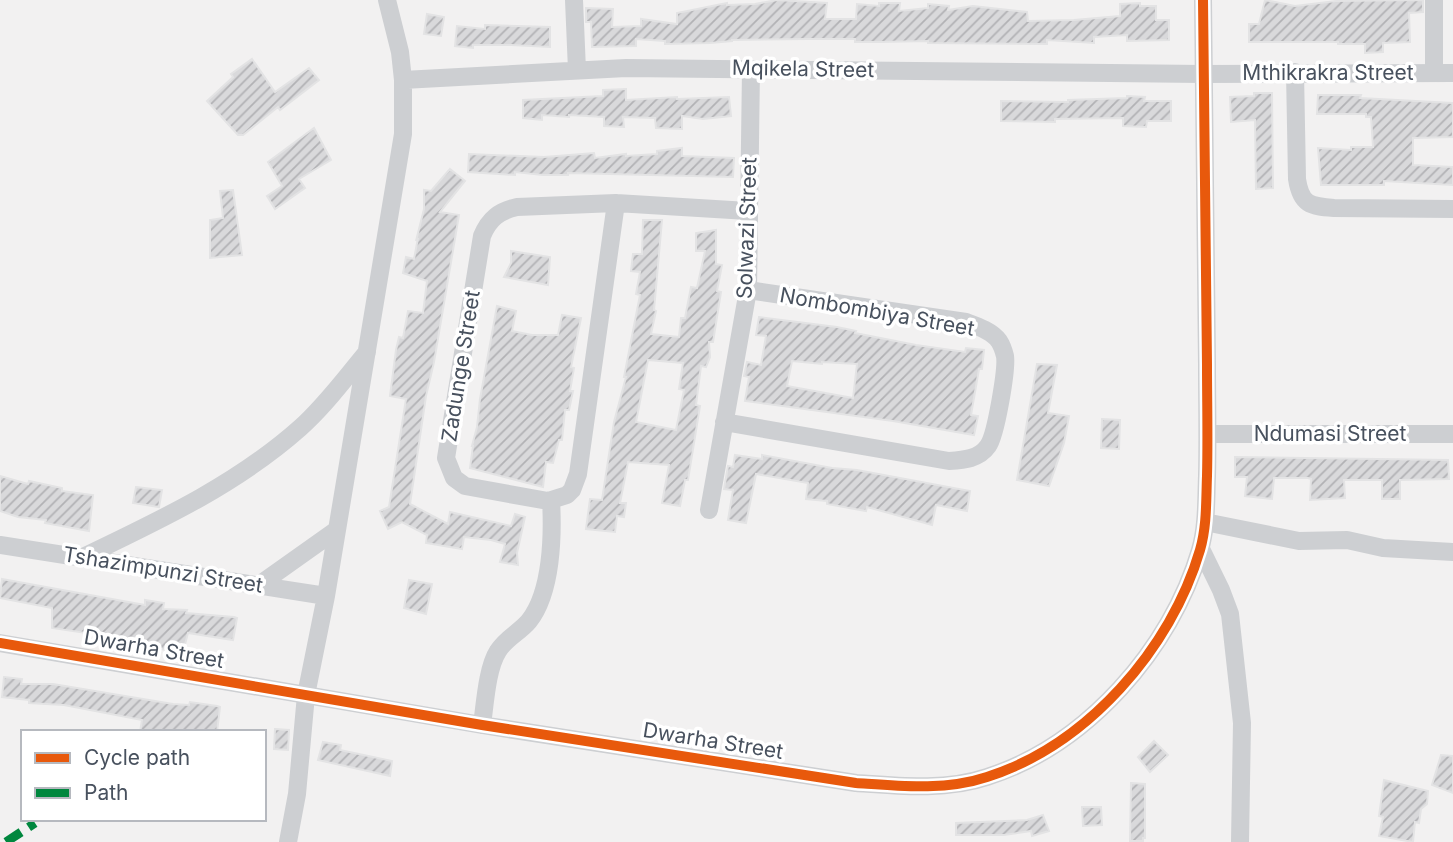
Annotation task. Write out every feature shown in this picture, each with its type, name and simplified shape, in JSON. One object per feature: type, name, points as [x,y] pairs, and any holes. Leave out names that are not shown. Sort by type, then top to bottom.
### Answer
[{"type":"street","points":[[288,842],[297,794],[306,695],[326,596],[403,134],[400,52],[387,0]]},
{"type":"street","points":[[574,0],[577,70]]},
{"type":"street","name":"Dwarha Street","points":[[0,643],[482,725],[856,783],[945,786],[986,778],[1026,761],[1062,740],[1103,705],[1155,643],[1181,602],[1200,550],[1205,522],[1208,434],[1203,0]]},
{"type":"street","points":[[1434,0],[1434,73]]},
{"type":"street","name":"Mqikela Street","points":[[403,80],[626,68],[1203,74]]},
{"type":"street","name":"Solwazi Street","points":[[709,510],[748,290],[751,69]]},
{"type":"street","points":[[1295,72],[1297,179],[1298,190],[1304,201],[1316,206],[1334,208],[1453,209]]},
{"type":"street","name":"Mthikrakra Street","points":[[1203,74],[1453,73]]},
{"type":"street","points":[[482,725],[497,651],[530,620],[547,578],[553,523],[551,500],[567,495],[572,490],[578,474],[616,203]]},
{"type":"street","name":"Zadunge Street","points":[[551,500],[465,486],[454,478],[448,467],[446,458],[482,236],[487,225],[504,210],[517,207],[616,203],[748,211]]},
{"type":"street","name":"Nombombiya Street","points":[[724,422],[949,461],[960,460],[978,455],[992,439],[1005,373],[1005,355],[998,340],[967,322],[748,290]]},
{"type":"street","points":[[81,558],[209,493],[253,466],[302,427],[368,351]]},
{"type":"street","name":"Ndumasi Street","points":[[1208,434],[1453,434]]},
{"type":"street","points":[[1205,522],[1299,541],[1347,540],[1383,548],[1453,552]]},
{"type":"street","points":[[259,585],[335,531]]},
{"type":"street","name":"Tshazimpunzi Street","points":[[0,545],[326,596]]},
{"type":"street","points":[[1200,550],[1230,614],[1242,723],[1240,842]]},
{"type":"building","points":[[777,0],[827,3],[825,19],[856,19],[857,4],[879,6],[879,3],[900,3],[899,11],[928,8],[928,4],[949,6],[948,10],[973,6],[1027,12],[1028,21],[1120,16],[1120,4],[1140,3],[1140,6],[1156,6],[1156,20],[1169,20],[1169,40],[1127,41],[1127,35],[1094,37],[1094,43],[1047,40],[1047,44],[807,39],[665,44],[665,41],[636,39],[636,46],[592,47],[591,22],[586,22],[586,8],[613,9],[612,27],[641,26],[641,19],[677,24],[677,13],[727,3],[755,4]]},
{"type":"building","points":[[1265,0],[1295,6],[1336,1],[1423,0],[1423,12],[1409,13],[1410,42],[1383,43],[1383,52],[1365,53],[1365,44],[1249,42],[1249,24],[1259,24]]},
{"type":"building","points":[[427,14],[444,17],[441,36],[424,34]]},
{"type":"building","points":[[485,25],[550,27],[550,47],[455,46],[457,26],[485,29]]},
{"type":"building","points":[[252,59],[275,92],[309,68],[319,80],[280,110],[278,107],[243,135],[238,135],[207,101],[233,77],[231,74]]},
{"type":"building","points":[[626,89],[626,100],[729,97],[731,116],[703,119],[682,116],[682,129],[656,128],[655,118],[623,117],[624,127],[604,126],[604,117],[542,115],[542,120],[523,118],[523,100],[603,96],[603,90]]},
{"type":"building","points":[[1254,93],[1272,93],[1273,188],[1256,189],[1255,120],[1231,122],[1230,97],[1254,96]]},
{"type":"building","points":[[1318,95],[1361,95],[1360,98],[1453,103],[1453,137],[1413,138],[1413,165],[1453,167],[1453,185],[1384,181],[1384,185],[1321,185],[1318,148],[1351,150],[1351,147],[1373,147],[1371,117],[1366,117],[1366,114],[1317,114]]},
{"type":"building","points":[[1127,96],[1145,97],[1144,101],[1171,101],[1171,121],[1147,121],[1146,127],[1123,126],[1123,118],[1055,119],[1055,122],[1001,121],[1001,101],[1068,102]]},
{"type":"building","points":[[314,128],[331,160],[299,179],[305,188],[275,209],[267,196],[282,186],[268,162]]},
{"type":"building","points":[[682,148],[682,156],[734,158],[733,177],[568,173],[543,175],[515,172],[515,175],[468,172],[469,154],[544,157],[594,153],[595,158],[657,154],[657,151]]},
{"type":"building","points":[[450,169],[465,181],[440,212],[459,215],[426,396],[410,504],[448,524],[450,512],[511,526],[515,514],[525,517],[517,553],[518,565],[500,562],[505,544],[464,537],[462,549],[426,543],[427,535],[402,522],[388,529],[380,511],[389,507],[406,399],[390,396],[396,350],[399,337],[403,338],[408,311],[423,313],[427,281],[403,273],[406,257],[414,259],[424,209],[424,190],[431,191]]},
{"type":"building","points":[[233,190],[242,255],[210,258],[210,220],[223,218],[220,191]]},
{"type":"building","points":[[643,220],[662,220],[656,311],[651,334],[679,337],[681,318],[685,318],[691,287],[697,288],[705,251],[696,251],[696,233],[716,230],[716,264],[722,265],[717,291],[721,292],[713,342],[709,342],[710,357],[706,367],[701,366],[696,405],[700,406],[688,480],[685,480],[680,506],[662,503],[669,465],[628,462],[620,503],[626,503],[624,517],[617,516],[615,532],[586,529],[590,499],[602,500],[614,422],[626,377],[640,295],[636,294],[640,272],[631,271],[633,254],[642,254]],"holes":[[[648,360],[683,363],[679,389],[684,390],[676,430],[636,422]]]},
{"type":"building","points":[[511,251],[550,257],[548,285],[504,277],[511,263]]},
{"type":"building","points":[[497,306],[516,311],[512,331],[532,335],[558,335],[562,315],[581,318],[571,367],[574,368],[570,391],[573,391],[569,410],[565,410],[562,440],[559,440],[553,463],[546,462],[543,487],[470,468]]},
{"type":"building","points":[[759,317],[837,327],[916,345],[965,352],[966,348],[984,350],[971,415],[978,416],[974,435],[745,401],[749,377],[744,376],[747,362],[761,365],[766,336],[756,335]],"holes":[[[792,361],[857,364],[853,398],[787,386]]]},
{"type":"building","points":[[1037,364],[1057,365],[1048,413],[1069,416],[1064,443],[1049,486],[1017,480]]},
{"type":"building","points":[[1102,419],[1120,420],[1119,449],[1101,448]]},
{"type":"building","points":[[735,455],[762,459],[762,455],[970,491],[967,511],[936,505],[932,525],[867,507],[866,511],[827,504],[827,501],[806,499],[808,483],[756,474],[746,523],[728,520],[733,490],[724,489],[728,466],[733,467]]},
{"type":"building","points":[[1235,457],[1448,460],[1449,479],[1400,480],[1400,499],[1382,499],[1382,480],[1344,480],[1345,498],[1310,500],[1311,479],[1274,478],[1272,499],[1245,496],[1247,477],[1235,477]]},
{"type":"building","points":[[0,476],[28,484],[29,481],[62,488],[62,491],[93,495],[89,531],[0,511]]},
{"type":"building","points":[[136,487],[162,490],[159,507],[133,503]]},
{"type":"building","points":[[2,579],[145,605],[145,600],[164,603],[163,609],[187,610],[186,613],[234,617],[237,618],[233,640],[188,633],[183,652],[160,649],[160,644],[52,628],[52,608],[0,598]]},
{"type":"building","points":[[409,580],[432,584],[426,614],[404,608]]},
{"type":"building","points":[[4,677],[22,679],[21,684],[53,684],[173,704],[189,705],[190,702],[220,707],[217,730],[140,730],[142,720],[64,705],[29,703],[29,700],[2,697]]},
{"type":"building","points":[[275,729],[289,730],[288,750],[274,749]]},
{"type":"building","points":[[1154,741],[1168,755],[1150,772],[1138,757]]},
{"type":"building","points":[[323,742],[341,745],[340,750],[392,761],[390,776],[318,760]]},
{"type":"building","points":[[1441,755],[1453,756],[1453,793],[1432,785]]},
{"type":"building","points":[[1384,780],[1428,791],[1427,804],[1421,809],[1419,823],[1415,822],[1413,842],[1379,836],[1383,817],[1379,816]]},
{"type":"building","points":[[1131,783],[1145,784],[1143,841],[1130,841]]},
{"type":"building","points":[[1082,807],[1101,807],[1102,825],[1083,826]]},
{"type":"building","points":[[1043,815],[1049,831],[1032,836],[1031,831],[1004,835],[956,835],[956,823],[1027,820]]},
{"type":"marked path","points":[[6,842],[35,823]]},
{"type":"cycle path","points":[[0,643],[482,725],[856,783],[922,786],[955,784],[987,777],[1024,762],[1058,742],[1091,717],[1120,689],[1169,623],[1187,587],[1200,550],[1206,513],[1207,448],[1203,0]]}]
